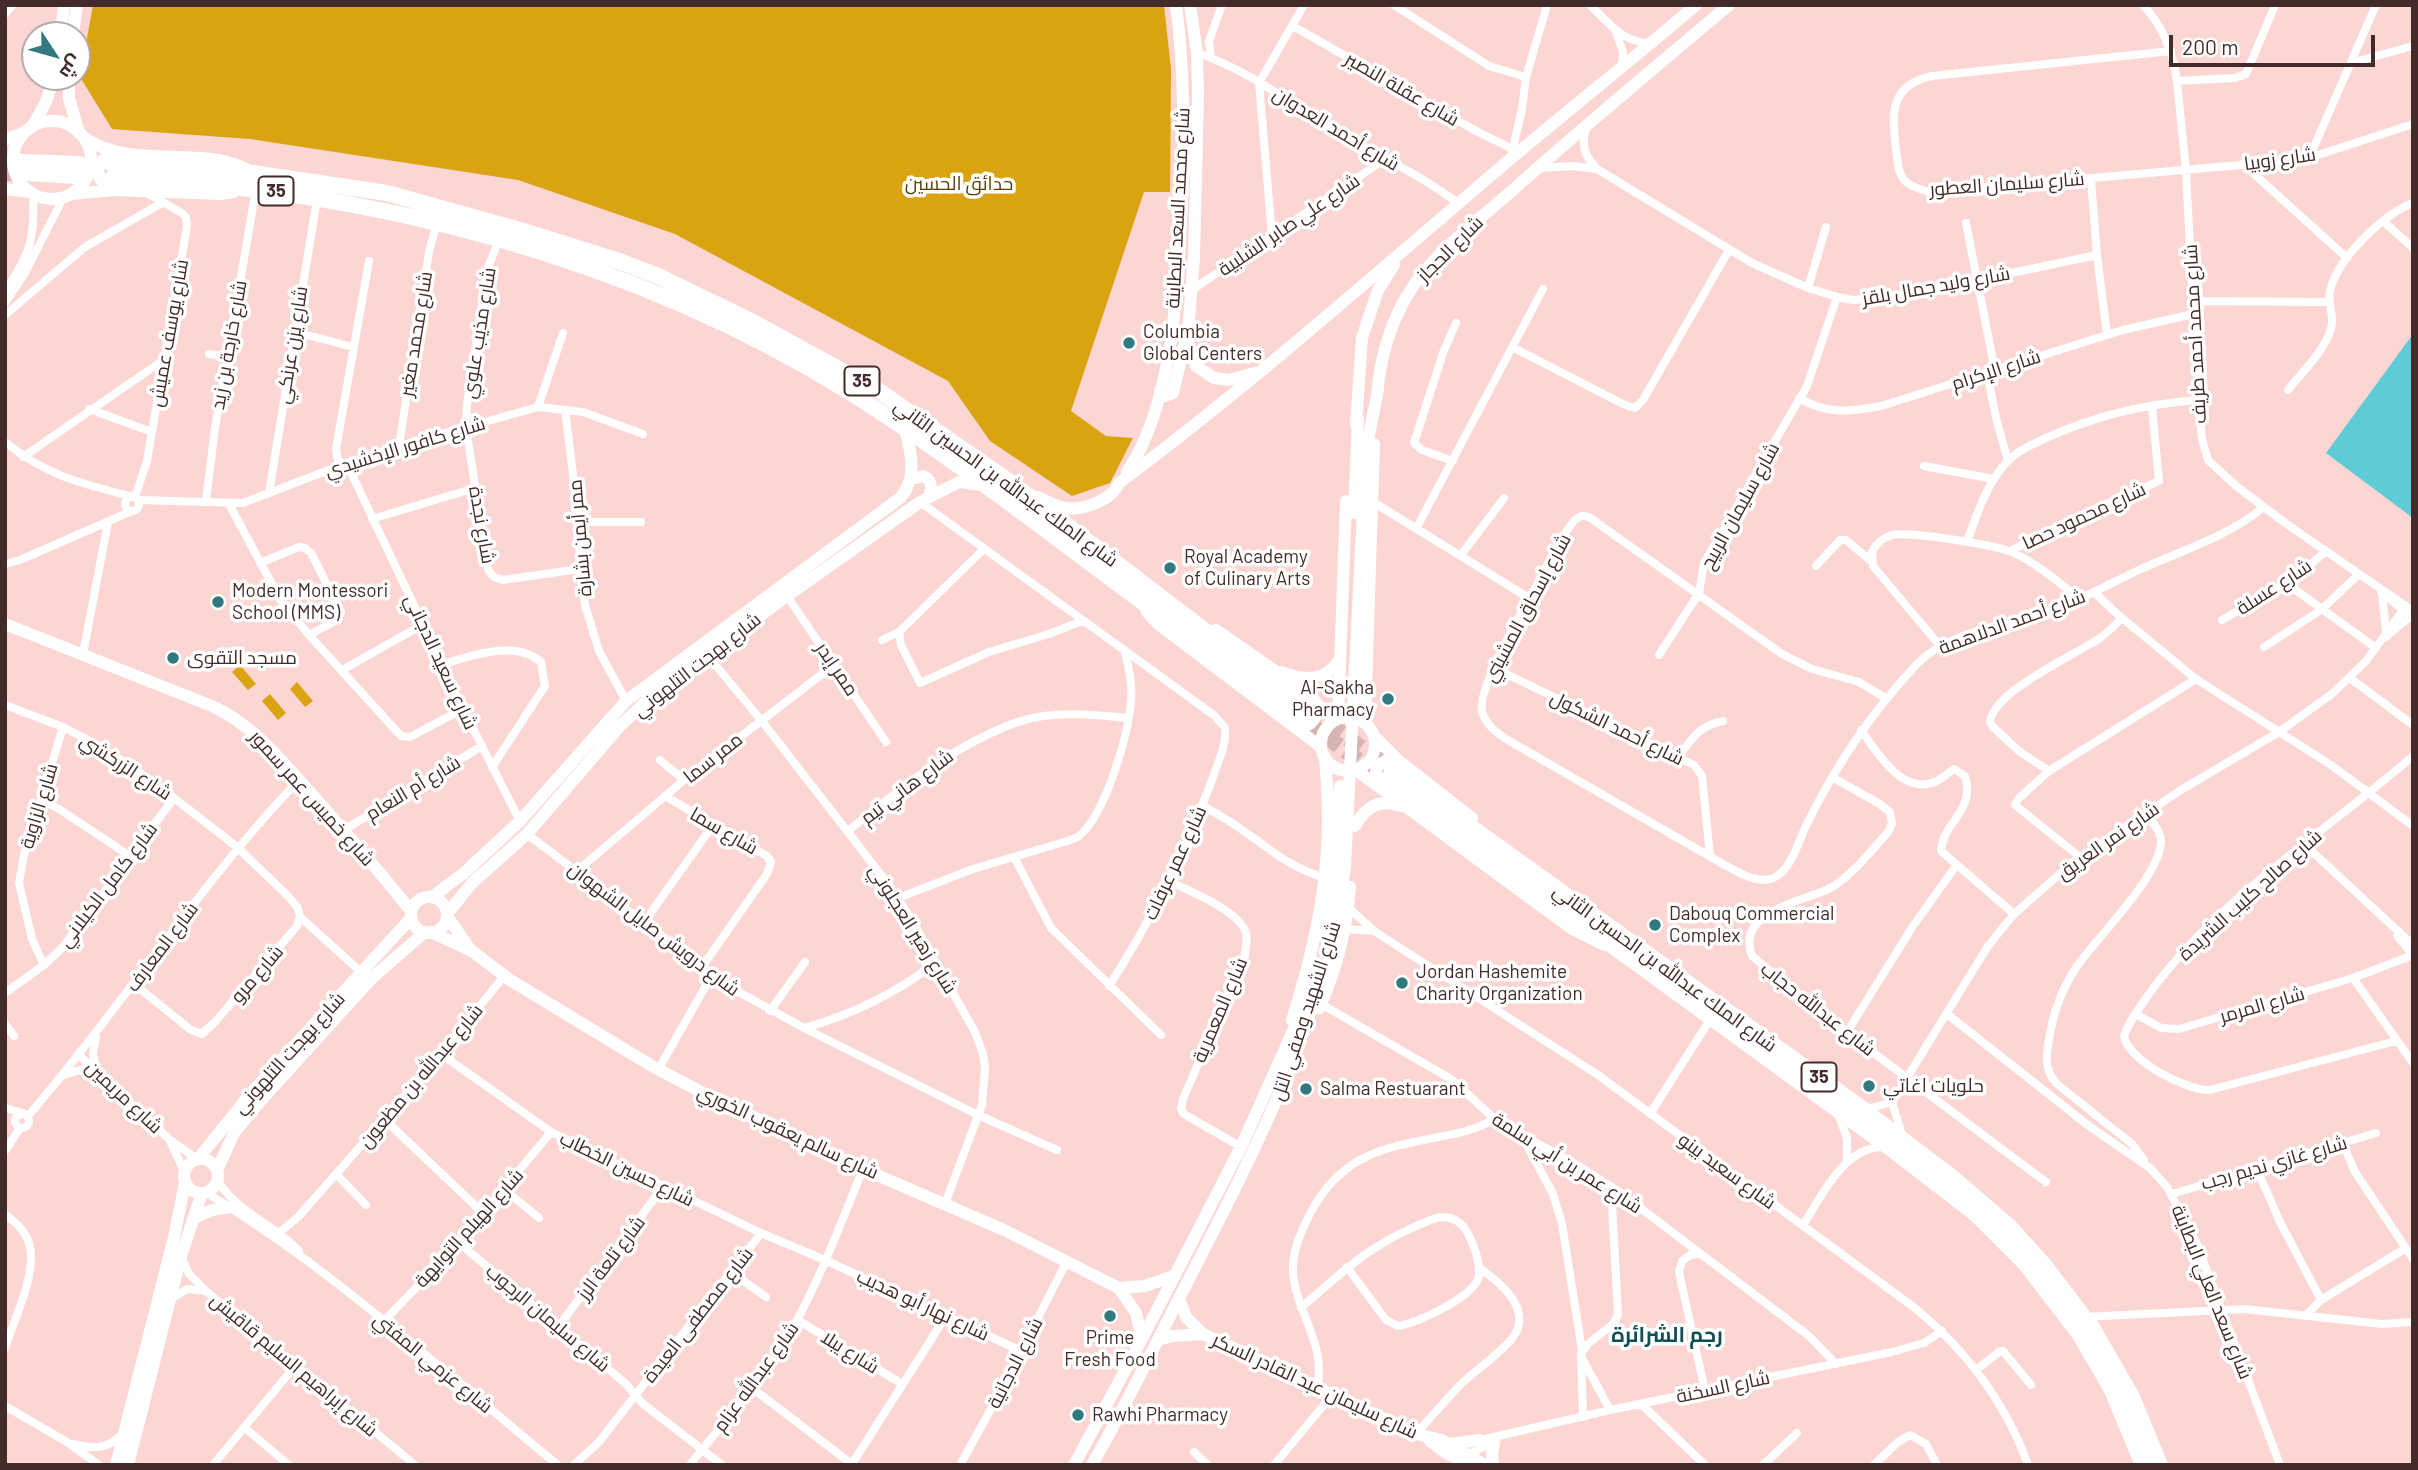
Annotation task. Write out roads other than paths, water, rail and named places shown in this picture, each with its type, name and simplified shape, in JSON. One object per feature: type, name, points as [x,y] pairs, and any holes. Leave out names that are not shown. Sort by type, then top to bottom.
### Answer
[{"type":"highway","points":[[23,168],[78,170]]},
{"type":"highway","name":"شارع الملك عبدالله بن الحسين الثاني","points":[[115,172],[252,183],[345,186],[420,201],[557,241],[645,271],[729,309],[861,380],[1013,484],[1132,585]]},
{"type":"highway","name":"شارع الملك عبدالله بن الحسين الثاني","points":[[252,183],[437,222],[499,240],[609,277],[730,327],[850,392],[905,429],[1132,585],[1305,714]]},
{"type":"highway","name":"شارع الملك عبدالله بن الحسين الثاني","points":[[1389,774],[1864,1110],[2025,1263],[2093,1355],[2111,1388],[2143,1465]]},
{"type":"highway","name":"شارع الملك عبدالله بن الحسين الثاني","points":[[1389,774],[1710,1018],[1835,1108],[1897,1144],[2010,1227],[2045,1266],[2084,1317],[2132,1397],[2160,1465]]},
{"type":"street","points":[[5,14],[13,5]]},
{"type":"street","name":"شارع محمد السعد البطاينة","points":[[1119,483],[1145,440],[1160,391],[1171,324],[1179,256],[1183,93],[1176,5]]},
{"type":"street","name":"شارع محمد السعد البطاينة","points":[[1190,5],[1197,53],[1194,257],[1188,332],[1193,360],[1207,376],[1228,380],[1259,372]]},
{"type":"street","points":[[1211,58],[1209,41],[1223,5]]},
{"type":"street","points":[[1272,236],[1259,83],[1304,5]]},
{"type":"street","points":[[1394,5],[1489,66],[1525,77]]},
{"type":"street","points":[[1590,5],[1616,32],[1650,44]]},
{"type":"street","name":"شارع الحجاز","points":[[1013,484],[1046,501],[1070,508],[1104,499],[1115,491],[1119,483],[1400,256],[1511,155],[1696,5]]},
{"type":"street","name":"شارع الحجاز","points":[[1365,723],[1364,497],[1378,390],[1390,332],[1414,285],[1444,251],[1729,5]]},
{"type":"street","name":"شارع محمد أحمد طريف","points":[[2143,5],[2155,17],[2171,51],[2178,81],[2186,171],[2198,400],[2202,439],[2208,460],[2228,480],[2410,613]]},
{"type":"street","points":[[2178,81],[2235,78],[2246,74],[2275,5]]},
{"type":"street","points":[[2309,158],[2376,5]]},
{"type":"street","points":[[1511,155],[1525,77],[1546,6]]},
{"type":"street","points":[[2155,17],[2160,6]]},
{"type":"street","name":"شارع عقلة النصير","points":[[1293,26],[1478,132],[1511,155]]},
{"type":"street","points":[[1616,32],[1623,52],[1622,67]]},
{"type":"street","points":[[2351,63],[2413,46]]},
{"type":"street","name":"شارع سليمان العطور","points":[[2171,51],[1932,76],[1908,85],[1897,102],[1894,125],[1899,173],[1903,180],[1914,187],[1930,192],[2186,171]]},
{"type":"street","name":"شارع أحمد العدوان","points":[[1197,53],[1259,83],[1440,190],[1459,204]]},
{"type":"street","points":[[5,290],[21,265],[32,239],[32,193],[19,180],[13,163],[15,146],[46,102],[50,91]]},
{"type":"street","points":[[5,303],[26,273],[67,195],[82,184],[90,164],[89,149],[81,135],[69,91]]},
{"type":"street","points":[[5,140],[44,122],[57,121],[69,125],[98,146],[115,172],[144,191],[220,194],[252,183],[234,164],[211,155],[115,172],[67,195],[48,198],[5,189]]},
{"type":"street","name":"شارع زوبيا","points":[[2186,171],[2309,158],[2413,124]]},
{"type":"street","points":[[1586,127],[1583,147],[1597,169]]},
{"type":"street","name":"شارع علي صابر الشلبية","points":[[1192,290],[1385,159]]},
{"type":"street","points":[[2243,164],[2347,258]]},
{"type":"street","name":"شارع وليد جمال بلقز","points":[[1537,168],[1565,166],[1597,169],[1729,250],[1808,288],[1853,300],[1892,297],[2097,255]]},
{"type":"street","points":[[2091,179],[2107,335]]},
{"type":"street","name":"شارع خارجة بن زيد","points":[[206,501],[252,183]]},
{"type":"street","name":"شارع يوسف عميش","points":[[132,504],[147,461],[187,226],[186,217],[182,213],[144,191]]},
{"type":"street","name":"شارع يزن عرنكي","points":[[270,493],[317,198]]},
{"type":"street","points":[[5,315],[85,247],[162,203]]},
{"type":"street","points":[[2288,390],[2329,335],[2333,320],[2329,302],[2332,285],[2347,258],[2383,221],[2413,203]]},
{"type":"street","points":[[2383,221],[2413,248]]},
{"type":"street","name":"شارع محمد مغير","points":[[399,446],[429,252],[437,222]]},
{"type":"street","points":[[1966,223],[1997,422],[2008,461]]},
{"type":"street","points":[[1808,288],[1826,227]]},
{"type":"street","name":"شارع مذيب علوي","points":[[466,427],[486,276],[499,240]]},
{"type":"street","points":[[1514,348],[1635,408],[1643,400],[1729,250]]},
{"type":"street","points":[[1179,256],[1194,257]]},
{"type":"street","name":"شارع الحجاز","points":[[1337,719],[1349,465],[1358,419],[1358,376],[1362,338],[1378,290],[1400,256]]},
{"type":"street","points":[[343,465],[336,449],[369,261]]},
{"type":"street","points":[[1417,527],[1543,289]]},
{"type":"street","name":"شارع سليمان الربيح","points":[[1837,297],[1813,372],[1704,563],[1699,593],[1782,654],[1812,669],[1859,682],[1886,699]]},
{"type":"street","points":[[2193,301],[2329,302]]},
{"type":"street","name":"شارع الإكرام","points":[[1799,398],[1825,410],[1860,410],[1901,401],[2107,335],[2193,314]]},
{"type":"street","points":[[1453,461],[1422,450],[1414,443],[1443,353],[1456,323]]},
{"type":"street","points":[[295,332],[353,346]]},
{"type":"street","points":[[1160,391],[1164,396],[1173,393],[1188,332]]},
{"type":"street","points":[[538,407],[563,333]]},
{"type":"street","points":[[209,354],[228,357]]},
{"type":"street","points":[[23,457],[165,359]]},
{"type":"street","points":[[1966,542],[1994,479],[2008,461],[2037,443],[2082,422],[2198,400]]},
{"type":"street","name":"شارع كافور الإخشيدي","points":[[132,504],[206,501],[243,503],[399,446],[538,407],[583,412],[643,434]]},
{"type":"street","name":"شارع محمود حصا","points":[[2010,551],[2073,519],[2159,481],[2152,407]]},
{"type":"street","points":[[89,410],[152,432]]},
{"type":"street","name":"ممر أيمن بشارة","points":[[565,410],[579,522],[580,569],[586,605],[599,652],[626,701]]},
{"type":"street","name":"شارع الشهيد وصفي التل","points":[[1092,1465],[1264,1130],[1336,922],[1345,867],[1364,497],[1358,419]]},
{"type":"street","name":"شارع نجدة","points":[[466,427],[488,570],[494,577],[503,580],[580,569]]},
{"type":"street","points":[[898,898],[944,879],[1075,839],[1087,828],[1115,769],[1128,718],[1131,683],[1125,653],[984,549],[924,500],[932,487],[929,480],[923,476],[911,479],[911,452],[905,429]]},
{"type":"street","points":[[5,442],[23,457],[49,472],[100,488],[132,504],[108,522],[5,564]]},
{"type":"street","name":"شارع سعيد الدجاني","points":[[343,465],[520,821]]},
{"type":"street","points":[[1924,466],[1994,479]]},
{"type":"street","name":"شارع بهجت التلهوني","points":[[432,897],[464,873],[520,821],[626,701],[900,498],[911,479]]},
{"type":"street","name":"شارع بهجت التلهوني","points":[[447,915],[472,883],[527,834],[636,709],[787,596],[924,500],[959,482],[992,488]]},
{"type":"street","points":[[372,519],[475,488]]},
{"type":"street","points":[[1364,497],[1529,598]]},
{"type":"street","points":[[1461,555],[1504,498]]},
{"type":"street","points":[[229,504],[281,601],[405,738],[463,709]]},
{"type":"street","name":"شارع أحمد الدلاهمة","points":[[1776,877],[1788,863],[1832,777],[1861,730],[1918,663],[1940,646],[2095,593],[2140,570],[2237,528],[2264,507]]},
{"type":"street","name":"شارع إسحاق المشيني","points":[[1699,593],[1653,564],[1590,517],[1579,517],[1569,527],[1529,598],[1483,692],[1481,705],[1485,719],[1495,731],[1710,856],[1754,878],[1765,880],[1776,877]]},
{"type":"street","points":[[83,654],[108,522]]},
{"type":"street","points":[[579,522],[641,522]]},
{"type":"street","points":[[1871,561],[1872,552],[1878,543],[1894,535],[1966,542],[2010,551],[2044,570],[2080,599]]},
{"type":"street","points":[[1816,565],[1840,540],[1846,540],[1871,561],[1940,646]]},
{"type":"street","points":[[260,564],[299,548],[305,548],[310,553],[341,612],[337,620],[309,635]]},
{"type":"street","points":[[882,640],[899,632],[984,549]]},
{"type":"street","name":"شارع عسلة","points":[[2222,620],[2286,583],[2325,552]]},
{"type":"street","points":[[2264,647],[2321,610],[2358,575]]},
{"type":"street","points":[[2286,583],[2376,648]]},
{"type":"street","points":[[1132,585],[1166,595],[1272,669],[1296,677],[1312,678],[1328,673],[1339,660]]},
{"type":"street","points":[[1132,585],[1158,624],[1305,714],[1337,719],[1352,717],[1365,723],[1374,736],[1389,774],[1411,811]]},
{"type":"street","points":[[2380,590],[2385,636]]},
{"type":"street","points":[[1659,655],[1699,593]]},
{"type":"street","points":[[2095,593],[2196,678],[2331,765],[2413,826]]},
{"type":"street","name":"ممر إبدر","points":[[787,596],[886,743]]},
{"type":"street","name":"شارع نمر العريق","points":[[1892,1102],[1988,946],[2014,914],[2081,858],[2323,701],[2350,678],[2385,636],[2410,613]]},
{"type":"street","points":[[2049,771],[2020,752],[1993,727],[1990,722],[1992,712],[2003,698],[2099,639],[2122,618]]},
{"type":"street","points":[[899,632],[901,645],[920,683],[989,652],[1082,621]]},
{"type":"street","name":"شارع خميس عمر سمور","points":[[5,624],[225,712],[252,730],[344,830],[411,914]]},
{"type":"street","points":[[342,670],[424,624]]},
{"type":"street","points":[[443,664],[497,652],[528,654],[541,662],[545,686],[492,767]]},
{"type":"street","name":"شارع عمر عرفات","points":[[1110,986],[1144,930],[1168,881],[1202,805],[1225,744],[1226,734],[1225,728],[1215,716],[1125,653]]},
{"type":"street","name":"شارع زهير العجلوني","points":[[708,656],[761,720],[898,898],[975,1032],[983,1054],[985,1080],[980,1115],[945,1204]]},
{"type":"street","name":"ممر سما","points":[[665,796],[834,665]]},
{"type":"street","name":"شارع أحمد الشكول","points":[[1494,668],[1694,765],[1702,776],[1710,856]]},
{"type":"street","points":[[1272,669],[1305,714],[1323,753],[1338,769],[1389,774]]},
{"type":"street","points":[[2081,858],[2015,805],[2018,799],[2049,771],[2196,678]]},
{"type":"street","points":[[2350,678],[2413,725]]},
{"type":"street","points":[[1338,691],[1344,697],[1354,698],[1363,693],[1366,682]]},
{"type":"street","name":"شارع الزركشي","points":[[5,705],[63,727],[113,754],[237,847]]},
{"type":"street","name":"شارع هاني تيم","points":[[848,831],[931,765],[952,752],[1019,721],[1051,715],[1128,718]]},
{"type":"street","points":[[1284,1067],[1313,947],[1325,878],[1330,816],[1323,753],[1324,731],[1337,719]]},
{"type":"street","points":[[1678,757],[1700,729],[1723,721]]},
{"type":"street","name":"شارع الزاوية","points":[[44,965],[32,939],[19,883],[24,855],[63,727]]},
{"type":"street","points":[[1861,730],[1888,765],[1911,782],[1931,783],[1954,769],[1958,769],[1965,776],[1965,803],[1944,839],[1941,851],[2014,914]]},
{"type":"street","points":[[1355,770],[1366,764],[1373,755],[1374,736]]},
{"type":"street","name":"شارع أم النعام","points":[[344,830],[482,746]]},
{"type":"street","name":"شارع صالح كليب الشريدة","points":[[2396,1041],[2202,1091],[2180,1084],[2129,1049],[2124,1035],[2162,977],[2191,943],[2274,869],[2369,795],[2413,756]]},
{"type":"street","points":[[660,760],[684,780]]},
{"type":"street","points":[[1284,1067],[1321,1004],[1344,929],[1349,908],[1355,819],[1355,770]]},
{"type":"street","name":"شارع عبدالله حجاب","points":[[1832,777],[1889,812],[1892,818],[1889,831],[1835,885],[1775,908],[1755,928],[1749,950],[1756,961],[1769,972],[2046,1182]]},
{"type":"street","name":"شارع المعارف","points":[[5,1151],[18,1125],[27,1126],[25,1115],[62,1077],[237,847],[299,780]]},
{"type":"street","points":[[577,871],[665,796]]},
{"type":"street","name":"شارع سما","points":[[665,796],[767,856],[771,862],[767,874],[702,967]]},
{"type":"street","name":"شارع كامل الكيلاني","points":[[5,993],[44,965],[80,926],[174,798]]},
{"type":"street","points":[[1330,816],[1336,803],[1342,798],[1350,803],[1355,819]]},
{"type":"street","points":[[42,800],[130,856]]},
{"type":"street","points":[[1355,819],[1377,804],[1394,804],[1411,811],[1572,929],[1625,955]]},
{"type":"street","points":[[1202,805],[1236,825],[1278,858],[1303,871],[1325,878]]},
{"type":"street","points":[[2146,814],[2160,835],[2161,844],[2157,857],[2125,906],[2068,981],[2055,1011],[2046,1063],[2051,1077],[2073,1099],[2132,1144],[2150,1168]]},
{"type":"street","points":[[645,922],[713,825]]},
{"type":"street","name":"شارع درويش صايل الشهوان","points":[[527,834],[712,975],[770,1011],[1057,1150]]},
{"type":"street","points":[[2305,845],[2394,930],[2412,951]]},
{"type":"street","points":[[237,847],[294,902],[300,918],[361,972]]},
{"type":"street","points":[[1014,857],[1051,928],[1161,1035]]},
{"type":"street","points":[[1847,1032],[1913,926],[1953,870]]},
{"type":"street","name":"شارع المعمرية","points":[[1168,881],[1220,907],[1239,921],[1247,934],[1245,955],[1181,1109],[1184,1114],[1241,1147]]},
{"type":"street","points":[[432,897],[442,903],[447,915],[443,925],[428,932],[416,927],[411,914],[419,900],[432,897]]},
{"type":"street","name":"شارع سعيد بينو","points":[[1349,908],[1374,931],[1598,1075],[1915,1308],[1942,1331],[1976,1370],[2013,1432],[2028,1465]]},
{"type":"street","name":"شارع بهجت التلهوني","points":[[198,1159],[252,1092],[411,914]]},
{"type":"street","name":"شارع سالم يعقوب الخوري","points":[[447,915],[472,951]]},
{"type":"street","name":"شارع مرو","points":[[134,984],[191,1030],[202,1034],[291,934],[300,918]]},
{"type":"street","name":"شارع سعيد بينو","points":[[1344,929],[1374,931]]},
{"type":"street","name":"شارع بهجت التلهوني","points":[[217,1174],[234,1133],[256,1106],[372,978],[428,932]]},
{"type":"street","name":"شارع سالم يعقوب الخوري","points":[[428,932],[472,951],[505,976],[659,1070],[863,1169],[1068,1261],[1119,1288]]},
{"type":"street","name":"شارع المرمر","points":[[2136,1014],[2161,1028],[2179,1029],[2353,978],[2389,964],[2412,951]]},
{"type":"street","points":[[770,1011],[806,962]]},
{"type":"street","points":[[804,1028],[885,996],[906,985],[935,963]]},
{"type":"street","points":[[659,1070],[712,975]]},
{"type":"street","name":"شارع عبدالله بن مظعون","points":[[276,1234],[298,1217],[441,1054],[505,976]]},
{"type":"street","points":[[2353,978],[2413,1063]]},
{"type":"street","name":"شارع عمر بن أبي سلمة","points":[[1321,1004],[1451,1079],[1494,1119],[1611,1186],[1809,1336],[1836,1364]]},
{"type":"street","name":"شارع سعد العلي البطاينة","points":[[1947,1014],[2089,1126],[2150,1168],[2172,1194],[2223,1311],[2280,1465]]},
{"type":"street","points":[[1650,1114],[1710,1018]]},
{"type":"street","points":[[5,1024],[14,1036]]},
{"type":"street","points":[[62,1077],[77,1070],[96,1070],[94,1045],[97,1030]]},
{"type":"street","name":"شارع حسين الخطاب","points":[[441,1054],[551,1132],[663,1188],[825,1260]]},
{"type":"street","name":"شارع مريمين","points":[[79,1055],[169,1139],[198,1159]]},
{"type":"street","name":"شارع الشهيد وصفي التل","points":[[1074,1465],[1143,1339],[1284,1067]]},
{"type":"street","points":[[1802,1225],[1847,1162],[1869,1147],[1897,1144],[1892,1102],[1864,1110]]},
{"type":"street","points":[[1835,1108],[1847,1138],[1847,1162]]},
{"type":"street","points":[[5,1109],[25,1115]]},
{"type":"street","points":[[5,1109],[18,1125]]},
{"type":"street","points":[[384,1119],[484,1214]]},
{"type":"street","points":[[1317,1386],[1319,1359],[1301,1308],[1293,1271],[1297,1245],[1314,1207],[1339,1175],[1352,1164],[1380,1149],[1474,1130],[1494,1119]]},
{"type":"street","name":"شارع الهيلم التوايهة","points":[[383,1322],[459,1243],[551,1132]]},
{"type":"street","name":"شارع غازي نديم رجب","points":[[2172,1194],[2376,1133]]},
{"type":"street","points":[[1521,1135],[1553,1194],[1562,1224],[1581,1353],[1583,1417]]},
{"type":"street","name":"شارع مريمين","points":[[169,1139],[185,1177]]},
{"type":"street","points":[[2343,1144],[2355,1172],[2413,1259]]},
{"type":"street","points":[[116,1465],[174,1237],[185,1177],[189,1163],[198,1159],[209,1161],[217,1174],[213,1188],[204,1193],[192,1191],[185,1177]]},
{"type":"street","points":[[2256,1167],[2321,1300]]},
{"type":"street","name":"شارع عبدالله عزام","points":[[690,1465],[736,1410],[781,1349],[798,1320],[863,1169]]},
{"type":"street","name":"شارع عزمي المفتي","points":[[217,1174],[223,1189],[235,1200],[558,1465]]},
{"type":"street","points":[[336,1174],[366,1205]]},
{"type":"street","points":[[1581,1353],[1613,1324],[1618,1315],[1611,1186]]},
{"type":"street","name":"شارع تلعة الرز","points":[[558,1327],[663,1188]]},
{"type":"street","points":[[505,1190],[539,1218]]},
{"type":"street","points":[[128,1465],[181,1256],[204,1193]]},
{"type":"street","name":"شارع عزمي المفتي","points":[[204,1193],[276,1234]]},
{"type":"street","points":[[194,1219],[212,1210],[230,1207]]},
{"type":"street","points":[[5,1214],[23,1230],[31,1253],[26,1284],[5,1348]]},
{"type":"street","points":[[1301,1308],[1347,1267],[1370,1249],[1418,1225],[1445,1216],[1464,1225],[1473,1242],[1480,1268],[1478,1279],[1466,1294],[1398,1326],[1386,1320],[1347,1267]]},
{"type":"street","name":"شارع عبدالله بن مظعون","points":[[285,1241],[298,1217]]},
{"type":"street","name":"شارع مصطفى العيدة","points":[[574,1465],[599,1442],[761,1233]]},
{"type":"street","name":"شارع سليمان الرجوب","points":[[459,1243],[626,1384],[635,1396],[723,1465]]},
{"type":"street","points":[[2305,1316],[2321,1300],[2406,1248]]},
{"type":"street","points":[[1698,1254],[1690,1255],[1682,1261],[1679,1272],[1705,1391]]},
{"type":"street","name":"شارع إبراهيم السليم قاقيش","points":[[181,1256],[189,1274],[205,1291],[415,1465]]},
{"type":"street","name":"شارع نهار أبو هديب","points":[[825,1260],[1021,1351]]},
{"type":"street","name":"شارع الدجانية","points":[[960,1465],[1068,1261]]},
{"type":"street","points":[[1422,1436],[1463,1383],[1512,1339],[1518,1329],[1515,1304],[1496,1280],[1480,1268]]},
{"type":"street","points":[[731,1272],[766,1297]]},
{"type":"street","points":[[1143,1339],[1136,1313],[1119,1288],[1145,1286],[1174,1276]]},
{"type":"street","name":"شارع إبراهيم السليم قاقيش","points":[[170,1300],[187,1289],[205,1291]]},
{"type":"street","name":"شارع سليمان عبد القادر السكر","points":[[1179,1298],[1186,1317],[1203,1334],[1485,1465]]},
{"type":"street","points":[[2084,1317],[2244,1309],[2382,1324],[2413,1322]]},
{"type":"street","points":[[752,1388],[853,1464],[946,1316]]},
{"type":"street","name":"شارع يبلا","points":[[798,1320],[902,1384]]},
{"type":"street","name":"شارع السخنة","points":[[1460,1455],[1497,1440],[1610,1410],[1916,1346],[1942,1331]]},
{"type":"street","name":"شارع سليمان عبد القادر السكر","points":[[1158,1340],[1172,1336],[1203,1334]]},
{"type":"street","points":[[1976,1370],[2002,1351],[2031,1385]]},
{"type":"street","points":[[1581,1353],[1610,1410]]},
{"type":"street","points":[[213,1465],[295,1366]]},
{"type":"street","points":[[1274,1465],[1332,1394]]},
{"type":"street","points":[[1641,1404],[1705,1465]]},
{"type":"street","points":[[5,1406],[67,1442],[99,1465]]},
{"type":"street","points":[[245,1428],[289,1465]]},
{"type":"street","points":[[67,1442],[85,1446],[107,1446],[126,1430]]},
{"type":"street","points":[[1763,1465],[1797,1433]]},
{"type":"street","points":[[1874,1465],[1898,1442],[1910,1435],[1926,1444],[1937,1465]]},
{"type":"street","name":"شارع السخنة","points":[[1479,1440],[1493,1436],[1497,1440]]},
{"type":"street","points":[[1460,1455],[1479,1440]]},
{"type":"street","points":[[1493,1465],[1492,1454],[1497,1440]]},
{"type":"street","points":[[1194,1452],[1208,1465]]},
{"type":"water","points":[[2413,334],[2413,518],[2326,453]]},
{"type":"tunnel","points":[[5,162],[21,162]]},
{"type":"tunnel","points":[[5,173],[25,173]]},
{"type":"tunnel","points":[[1309,710],[1392,770]]},
{"type":"tunnel","points":[[1307,722],[1385,780]]},
{"type":"place","name":"Columbia Global Centers","points":[[1129,343]]},
{"type":"place","name":"Royal Academy of Culinary Arts","points":[[1170,568]]},
{"type":"place","name":"Modern Montessori School (MMS)","points":[[218,602]]},
{"type":"place","name":"مسجد التقوى","points":[[173,658]]},
{"type":"place","name":"Al-Sakha Pharmacy","points":[[1388,699]]},
{"type":"place","name":"Dabouq Commercial Complex","points":[[1655,925]]},
{"type":"place","name":"Jordan Hashemite Charity Organization","points":[[1402,983]]},
{"type":"place","name":"حلويات اغاتي","points":[[1869,1086]]},
{"type":"place","name":"Salma Restuarant","points":[[1306,1089]]},
{"type":"place","name":"Prime Fresh Food","points":[[1110,1316]]},
{"type":"place","name":"Rawhi Pharmacy","points":[[1078,1415]]},
{"type":"district","name":"رجم الشرائرة","points":[[1667,1335]]},
{"type":"park label","name":"حدائق الحسين","points":[[959,184]]}]
